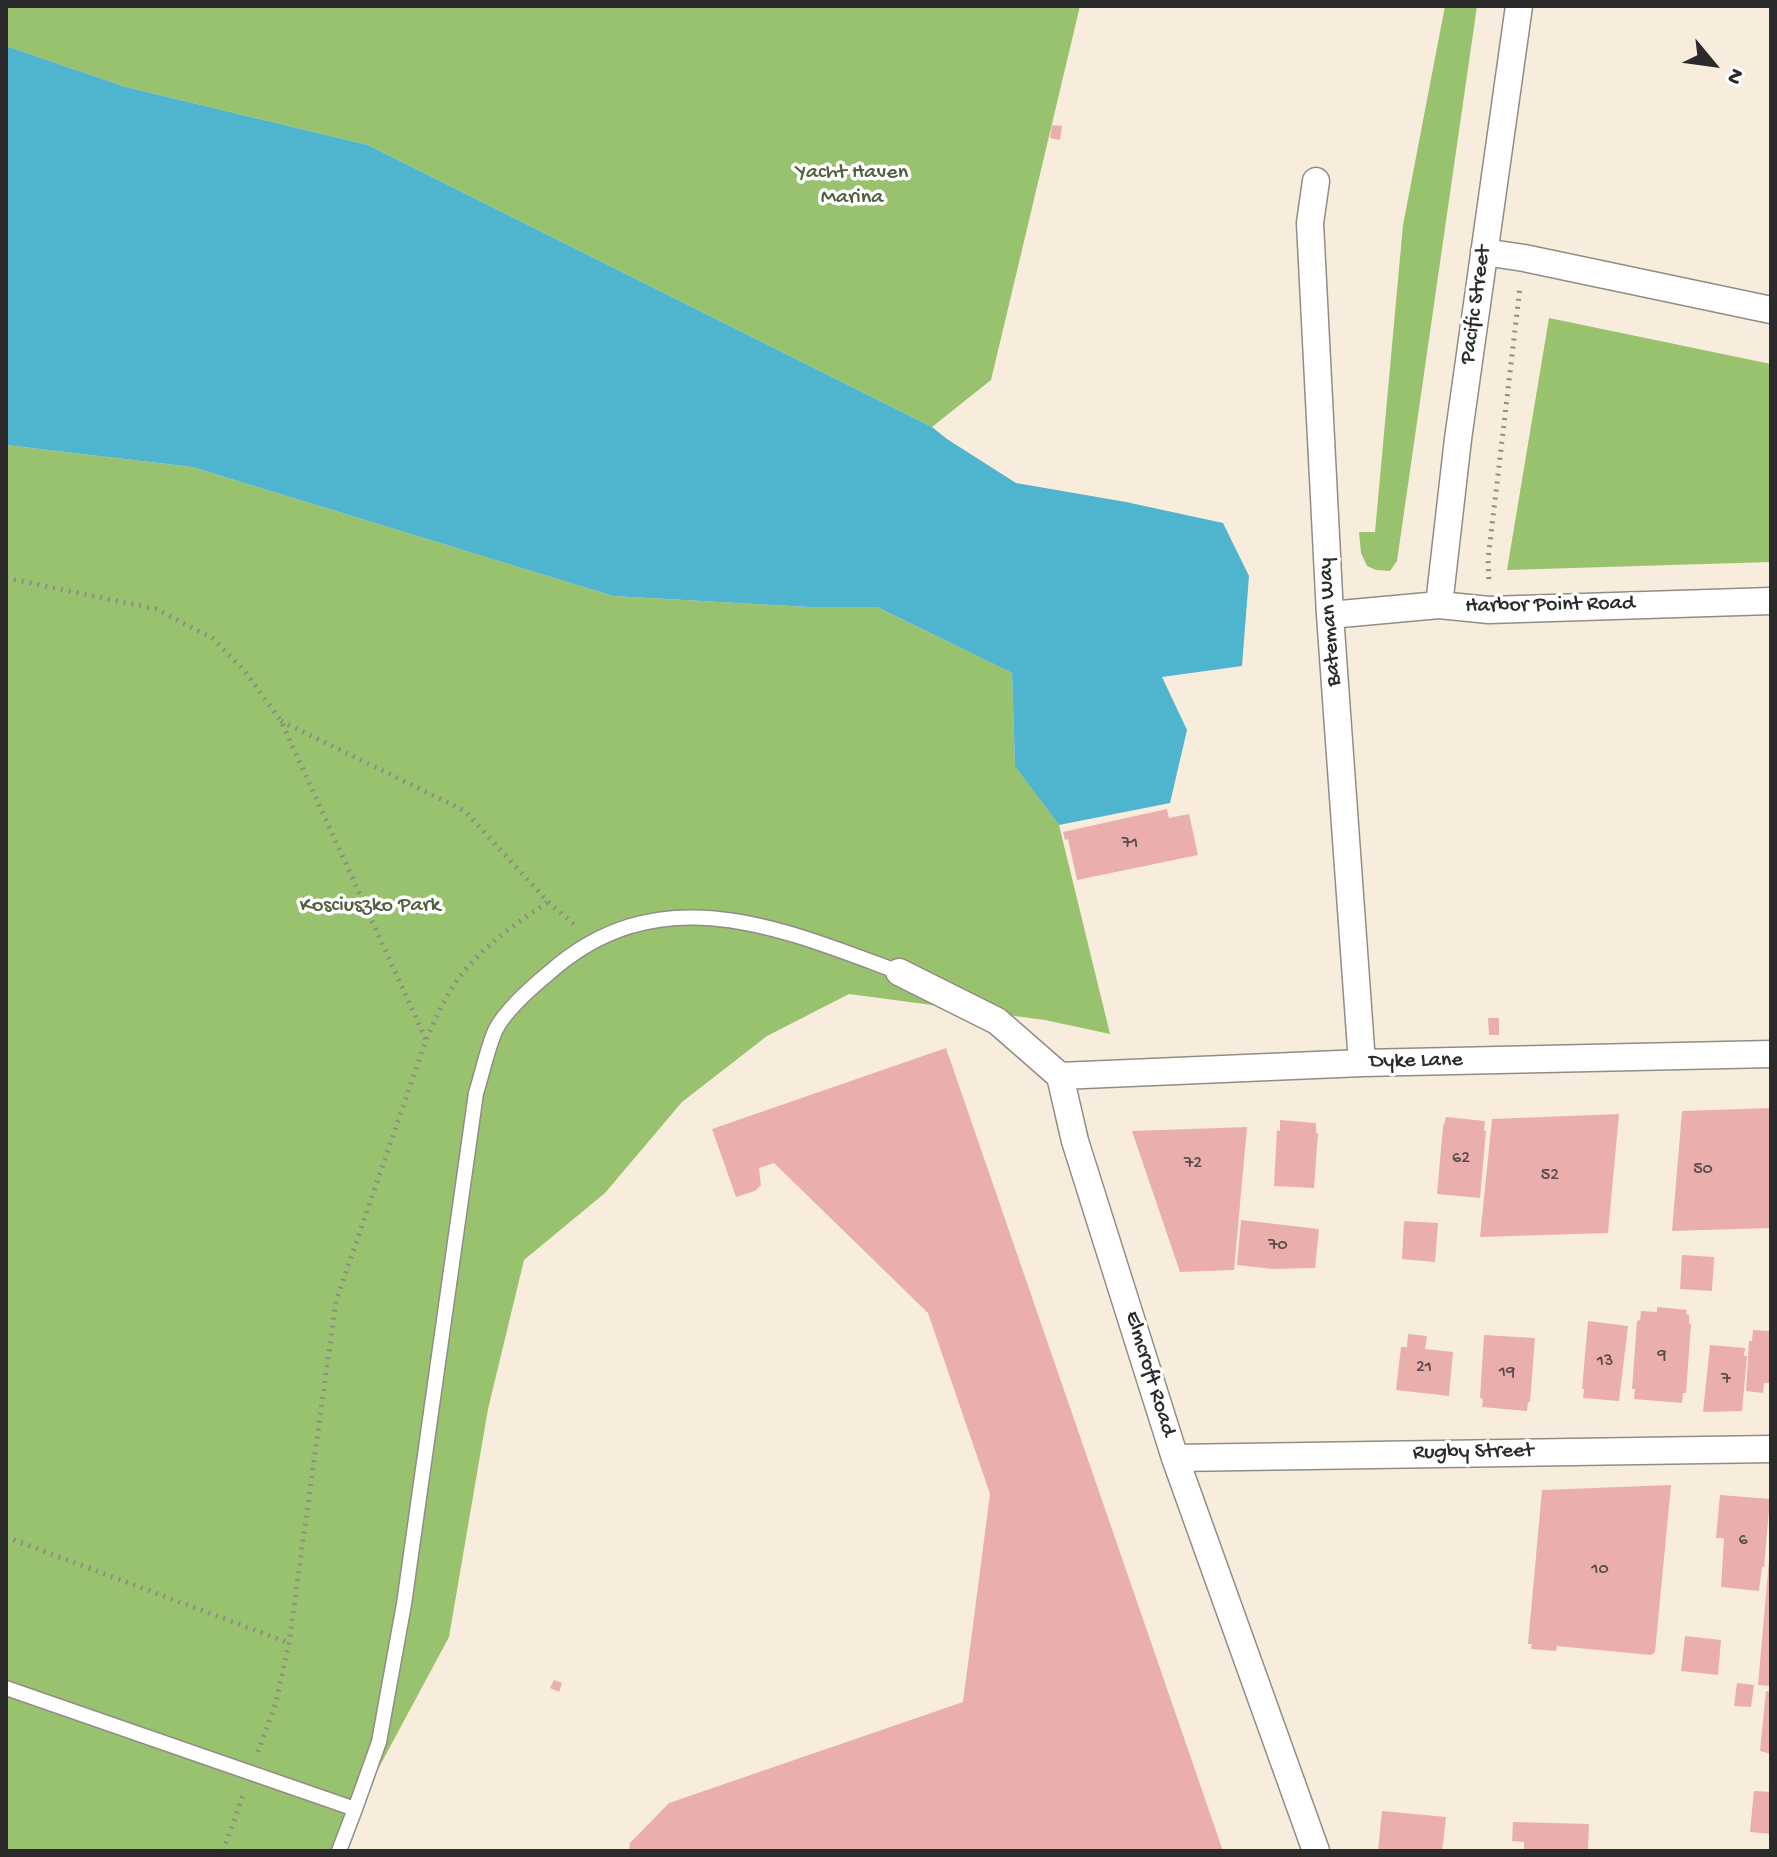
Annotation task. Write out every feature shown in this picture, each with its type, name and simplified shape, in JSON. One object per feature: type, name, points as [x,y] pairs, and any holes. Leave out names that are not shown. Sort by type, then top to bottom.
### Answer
[{"type":"street","name":"Pacific Street","points":[[1439,605],[1458,439],[1519,6]]},
{"type":"street","name":"Bateman Way","points":[[1316,181],[1310,223],[1330,615],[1362,1063]]},
{"type":"street","points":[[1484,252],[1771,310]]},
{"type":"street","name":"Harbor Point Road","points":[[1330,615],[1439,605],[1489,610],[1771,601]]},
{"type":"street","points":[[899,972],[997,1021],[1060,1076]]},
{"type":"street","name":"Dyke Lane","points":[[1060,1076],[1362,1063],[1771,1054]]},
{"type":"street","name":"Elmcroft Road","points":[[1060,1076],[1075,1141],[1175,1458],[1316,1851]]},
{"type":"street","name":"Rugby Street","points":[[1175,1458],[1771,1449]]},
{"type":"lane","points":[[339,1851],[379,1742],[404,1604],[476,1093],[496,1029],[526,993],[563,960],[589,943],[632,925],[662,919],[710,917],[769,927],[899,972]]},
{"type":"lane","points":[[6,1688],[355,1809]]},
{"type":"path","points":[[1489,610],[1488,560],[1524,258]]},
{"type":"path","points":[[6,578],[156,609],[212,638],[244,670],[281,721],[426,1040]]},
{"type":"path","points":[[281,721],[465,811],[589,943]]},
{"type":"path","points":[[223,1851],[276,1702],[289,1643],[336,1301],[426,1040],[443,1003],[465,969],[515,923],[548,902]]},
{"type":"path","points":[[6,1537],[289,1643]]},
{"type":"green space","name":"Yacht Haven Marina","points":[[6,6],[1080,6],[991,380],[932,427],[368,145],[126,87],[6,46]]},
{"type":"green space","points":[[1445,6],[1477,6],[1397,561],[1390,571],[1376,570],[1367,566],[1361,553],[1359,532],[1375,532],[1403,225]]},
{"type":"green space","points":[[1549,318],[1771,364],[1771,562],[1507,570]]},
{"type":"green space","name":"Kosciuszko Park","points":[[6,445],[192,467],[613,596],[808,607],[877,607],[1012,673],[1015,765],[1059,825],[1110,1034],[1045,1020],[849,994],[767,1036],[682,1102],[605,1193],[524,1260],[488,1409],[449,1637],[334,1851],[6,1851]]},
{"type":"water","points":[[6,46],[126,87],[368,145],[932,427],[1016,483],[1223,523],[1249,576],[1242,666],[1162,677],[1187,730],[1170,803],[1059,825],[1015,766],[1012,673],[877,607],[808,607],[613,596],[192,467],[6,445]]},
{"type":"building","points":[[1052,125],[1062,126],[1060,140],[1050,138]]},
{"type":"building","points":[[1167,809],[1169,818],[1189,814],[1198,855],[1077,880],[1068,839],[1065,840],[1063,832]]},
{"type":"building","points":[[1488,1018],[1499,1018],[1499,1035],[1489,1035]]},
{"type":"building","points":[[946,1048],[1223,1851],[629,1851],[630,1843],[669,1803],[963,1702],[990,1494],[928,1313],[774,1163],[759,1168],[761,1185],[755,1191],[736,1197],[712,1129]]},
{"type":"building","points":[[1771,1108],[1771,1228],[1672,1231],[1682,1111]]},
{"type":"building","points":[[1619,1114],[1608,1233],[1480,1237],[1492,1119]]},
{"type":"building","points":[[1446,1117],[1485,1121],[1480,1198],[1437,1194]]},
{"type":"building","points":[[1280,1120],[1316,1123],[1314,1188],[1274,1186]]},
{"type":"building","points":[[1247,1127],[1234,1270],[1180,1272],[1132,1131]]},
{"type":"building","points":[[1241,1220],[1319,1229],[1315,1268],[1272,1269],[1237,1265]]},
{"type":"building","points":[[1404,1221],[1438,1223],[1435,1262],[1402,1259]]},
{"type":"building","points":[[1682,1255],[1714,1257],[1712,1291],[1680,1289]]},
{"type":"building","points":[[1657,1307],[1687,1310],[1686,1314],[1689,1315],[1686,1393],[1683,1393],[1682,1403],[1634,1399],[1637,1321],[1640,1320],[1641,1311],[1657,1312]]},
{"type":"building","points":[[1588,1321],[1628,1326],[1619,1401],[1583,1398]]},
{"type":"building","points":[[1753,1330],[1771,1331],[1771,1383],[1764,1383],[1763,1393],[1746,1391],[1749,1341],[1752,1341]]},
{"type":"building","points":[[1408,1334],[1427,1336],[1425,1349],[1453,1352],[1449,1396],[1396,1390],[1401,1347],[1407,1347]]},
{"type":"building","points":[[1484,1335],[1535,1338],[1527,1411],[1482,1407]]},
{"type":"building","points":[[1710,1345],[1745,1348],[1742,1411],[1703,1412]]},
{"type":"building","points":[[1671,1485],[1655,1652],[1651,1655],[1557,1646],[1556,1651],[1531,1649],[1532,1644],[1528,1644],[1542,1490]]},
{"type":"building","points":[[1720,1495],[1770,1499],[1759,1591],[1721,1587],[1724,1538],[1716,1538]]},
{"type":"building","points":[[1771,1560],[1771,1686],[1758,1685]]},
{"type":"building","points":[[1685,1636],[1721,1640],[1718,1675],[1681,1671]]},
{"type":"building","points":[[554,1680],[562,1683],[559,1692],[550,1688]]},
{"type":"building","points":[[1737,1683],[1754,1685],[1751,1707],[1734,1706]]},
{"type":"building","points":[[1766,1691],[1771,1692],[1771,1754],[1760,1751]]},
{"type":"building","points":[[1754,1791],[1771,1792],[1771,1834],[1750,1832]]},
{"type":"building","points":[[1382,1811],[1446,1817],[1442,1851],[1378,1851]]},
{"type":"building","points":[[1513,1822],[1589,1824],[1588,1851],[1524,1851],[1524,1842],[1512,1841]]}]
